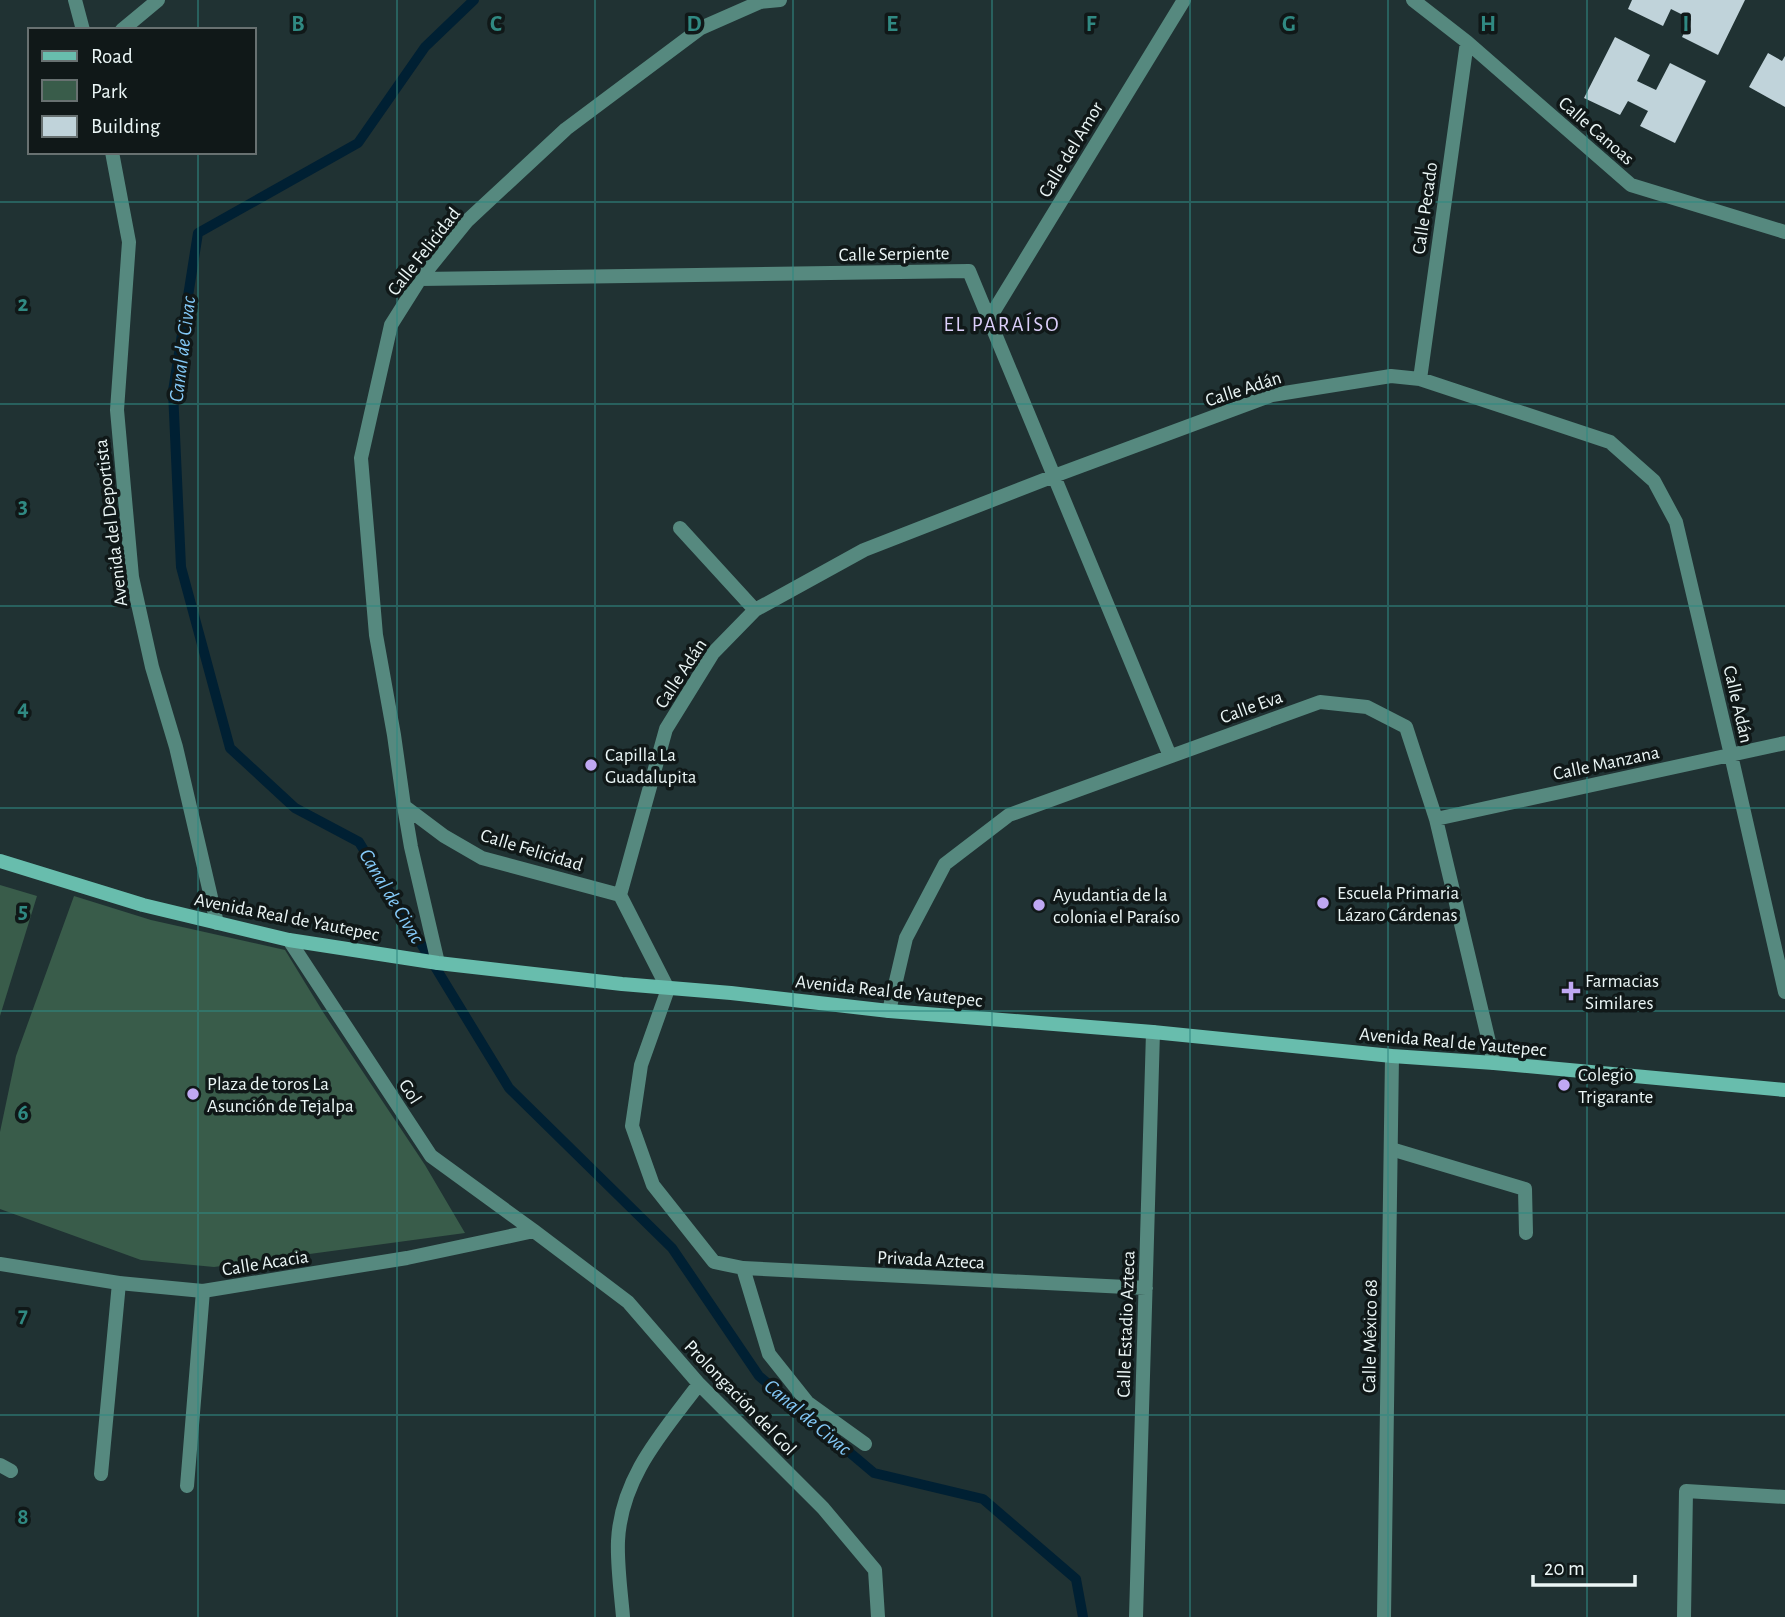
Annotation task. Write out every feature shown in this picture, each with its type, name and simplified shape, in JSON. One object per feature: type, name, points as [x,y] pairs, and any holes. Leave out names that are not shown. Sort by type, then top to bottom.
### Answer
[{"type":"street","points":[[75,0],[82,28]]},
{"type":"street","points":[[124,28],[158,0]]},
{"type":"street","name":"Calle Felicidad","points":[[436,963],[411,847],[376,635],[361,458],[391,325],[421,279],[467,221],[566,129],[701,28],[760,1],[780,0]]},
{"type":"street","name":"Calle del Amor","points":[[989,319],[1184,0]]},
{"type":"street","name":"Calle Canoas","points":[[1413,0],[1467,42],[1631,185],[1785,233]]},
{"type":"street","name":"Calle Pecado","points":[[1420,379],[1467,42]]},
{"type":"street","name":"Avenida del Deportista","points":[[112,154],[129,242],[117,410],[132,577],[152,667],[176,747],[217,923]]},
{"type":"street","name":"Calle Serpiente","points":[[421,279],[970,271],[1170,756]]},
{"type":"street","name":"Calle Adán","points":[[620,895],[666,729],[713,653],[755,610],[864,550],[1272,395],[1391,376],[1420,379],[1610,442],[1654,481],[1676,522],[1785,992]]},
{"type":"street","points":[[680,528],[755,610]]},
{"type":"street","name":"Calle Eva","points":[[889,1011],[906,938],[945,864],[1009,815],[1320,702],[1367,707],[1406,727],[1436,819],[1494,1063]]},
{"type":"street","name":"Calle Manzana","points":[[1436,819],[1785,743]]},
{"type":"street","name":"Calle Felicidad","points":[[404,806],[444,836],[482,858],[620,895]]},
{"type":"street","name":"Avenida Real de Yautepec","points":[[0,861],[143,905],[289,940],[436,963],[889,1011],[1153,1032],[1785,1090]]},
{"type":"street","points":[[620,895],[668,989]]},
{"type":"street","name":"Gol","points":[[289,940],[431,1156],[534,1231]]},
{"type":"street","name":"Privada Azteca","points":[[668,989],[641,1065],[632,1126],[653,1185],[714,1262],[743,1268],[1146,1288]]},
{"type":"street","name":"Calle Estadio Azteca","points":[[1136,1617],[1153,1032]]},
{"type":"street","name":"Calle México 68","points":[[1384,1617],[1392,1055]]},
{"type":"street","points":[[1391,1149],[1525,1189],[1526,1233]]},
{"type":"street","name":"Calle Acacia","points":[[0,1264],[119,1283],[203,1291],[407,1258],[534,1231]]},
{"type":"street","name":"Prolongación del Gol","points":[[534,1231],[628,1302],[699,1384],[823,1508],[875,1570],[878,1617]]},
{"type":"street","points":[[743,1268],[769,1354],[808,1403],[864,1444]]},
{"type":"street","points":[[101,1474],[119,1283]]},
{"type":"street","points":[[187,1486],[203,1291]]},
{"type":"street","points":[[623,1617],[618,1540],[627,1493],[646,1455],[699,1384]]},
{"type":"street","points":[[1684,1617],[1686,1492],[1785,1497]]},
{"type":"green space","points":[[0,885],[37,896],[0,1016]]},
{"type":"green space","name":"Plaza de toros La Asunción de Tejalpa","points":[[74,896],[151,920],[285,950],[425,1165],[465,1233],[214,1267],[141,1260],[0,1209],[0,1132],[16,1056]]},
{"type":"building","points":[[1632,0],[1745,0],[1718,55],[1682,37],[1691,19],[1671,9],[1663,26],[1628,9]]},
{"type":"building","points":[[1615,37],[1650,55],[1637,81],[1656,90],[1670,63],[1706,81],[1675,143],[1640,126],[1648,111],[1628,101],[1620,115],[1584,98]]},
{"type":"building","points":[[1768,53],[1782,61],[1785,56],[1785,107],[1749,87]]},
{"type":"waterway","name":"Canal de Civac","points":[[474,0],[425,47],[358,143],[198,233],[173,391],[181,567],[230,748],[295,808],[359,842],[509,1088],[672,1248],[759,1376],[874,1473],[983,1499],[1076,1579],[1083,1617]]},
{"type":"place","name":"Capilla La Guadalupita","points":[[591,765]]},
{"type":"place","name":"Escuela Primaria Lázaro Cárdenas","points":[[1323,903]]},
{"type":"place","name":"Ayudantia de la colonia el Paraíso","points":[[1039,905]]},
{"type":"place","name":"Farmacias Similares","points":[[1571,991]]},
{"type":"place","name":"Colegio Trigarante","points":[[1564,1085]]},
{"type":"place","name":"Plaza de toros La Asunción de Tejalpa","points":[[193,1094]]},
{"type":"district","name":"EL PARAÍSO","points":[[1002,324]]}]
